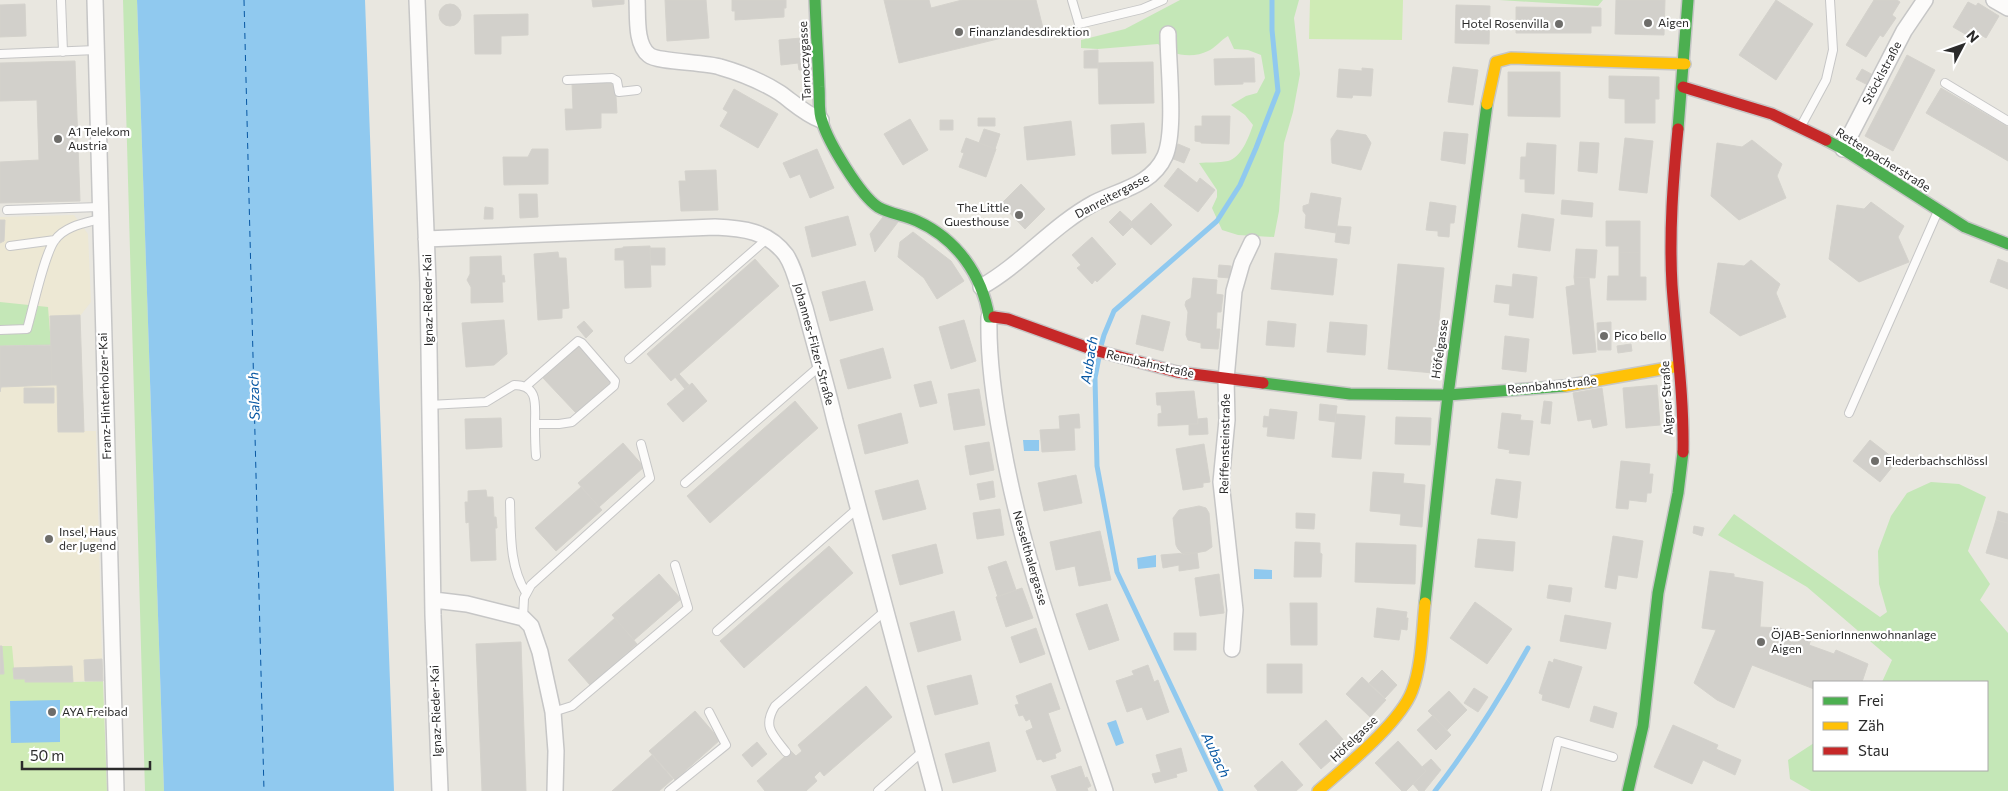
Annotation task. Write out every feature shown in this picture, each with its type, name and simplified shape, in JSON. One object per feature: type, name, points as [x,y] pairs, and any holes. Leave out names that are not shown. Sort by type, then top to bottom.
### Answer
[{"type":"street","name":"Franz-Hinterholzer-Kai","points":[[95,0],[116,791]]},
{"type":"street","name":"Ignaz-Rieder-Kai","points":[[417,0],[426,239],[440,791]]},
{"type":"street","points":[[637,0],[642,44],[645,51],[653,58],[709,64],[743,74],[768,86],[809,115],[821,120],[830,139],[870,200],[881,209],[919,222],[940,235],[962,255],[981,287],[988,304],[989,317]]},
{"type":"street","name":"Tarnoczygasse","points":[[815,0],[821,120]]},
{"type":"street","name":"Aigner Straße","points":[[1628,791],[1640,745],[1657,596],[1679,487],[1683,432],[1672,292],[1671,224],[1672,195],[1684,87],[1688,0]]},
{"type":"street","name":"Stöcklstraße","points":[[1843,149],[1904,31],[1925,0]]},
{"type":"street","points":[[1994,0],[2008,8]]},
{"type":"street","name":"Danreitergasse","points":[[981,287],[1003,274],[1067,220],[1095,203],[1143,181],[1158,167],[1167,151],[1169,131],[1168,34]]},
{"type":"street","name":"Höfelgasse","points":[[1318,791],[1390,724],[1405,707],[1414,689],[1448,395],[1488,103],[1496,62],[1511,58],[1685,64]]},
{"type":"street","name":"Rettenpacherstraße","points":[[1684,87],[1772,114],[1800,127],[1843,149],[1965,227],[2008,244]]},
{"type":"street","name":"Johannes-Filzer-Straße","points":[[426,239],[715,227],[746,229],[768,238],[780,248],[792,266],[821,365],[934,791]]},
{"type":"street","name":"Reiffensteinstraße","points":[[1232,649],[1236,610],[1221,482],[1226,420],[1226,379],[1234,291],[1242,263],[1252,242]]},
{"type":"street","name":"Rennbahnstraße","points":[[989,317],[1017,322],[1106,354],[1177,372],[1350,394],[1448,395],[1571,385],[1679,366]]},
{"type":"street","name":"Nesselthalergasse","points":[[989,317],[988,344],[997,416],[1007,473],[1034,579],[1105,791]]},
{"type":"street","points":[[434,600],[467,604],[522,618],[527,621],[533,631],[546,675],[553,712],[556,751],[555,791]]},
{"type":"lane","points":[[61,0],[63,52]]},
{"type":"lane","points":[[1072,0],[1079,24],[1142,8],[1163,0]]},
{"type":"lane","points":[[1800,127],[1826,80],[1832,50],[1830,0]]},
{"type":"lane","points":[[0,54],[96,50]]},
{"type":"lane","points":[[567,80],[612,78],[617,81],[619,92],[637,90]]},
{"type":"lane","points":[[1945,83],[2008,121]]},
{"type":"lane","points":[[7,210],[100,213]]},
{"type":"lane","points":[[1849,413],[1938,211]]},
{"type":"lane","points":[[0,330],[28,329],[47,259],[55,240],[73,226],[100,213]]},
{"type":"lane","points":[[629,359],[768,238]]},
{"type":"lane","points":[[10,246],[55,240]]},
{"type":"lane","points":[[526,387],[578,341],[582,343],[615,381],[614,386],[572,422],[535,424]]},
{"type":"lane","points":[[685,483],[821,365]]},
{"type":"lane","points":[[429,405],[486,402],[514,385],[526,387],[534,398],[536,456]]},
{"type":"lane","points":[[522,618],[526,593],[536,580],[650,478],[641,444]]},
{"type":"lane","points":[[510,502],[512,554],[520,583],[526,593]]},
{"type":"lane","points":[[717,631],[858,508]]},
{"type":"lane","points":[[553,712],[572,706],[688,608],[674,565]]},
{"type":"lane","points":[[786,752],[768,726],[769,716],[775,706],[885,611]]},
{"type":"lane","points":[[669,791],[726,745],[709,712]]},
{"type":"lane","points":[[1546,791],[1558,742],[1613,758]]},
{"type":"lane","points":[[878,791],[923,751]]},
{"type":"shaded area","name":"Insel, Haus der Jugend","points":[[74,215],[88,234],[91,302],[80,316],[84,431],[96,431],[102,659],[84,660],[85,681],[73,682],[72,666],[13,668],[0,646],[0,217]]},
{"type":"green space","points":[[123,0],[137,0],[164,791],[145,791]]},
{"type":"green space","points":[[1180,0],[1299,0],[1294,18],[1300,74],[1293,112],[1284,143],[1279,211],[1274,237],[1238,235],[1222,230],[1212,208],[1217,197],[1217,190],[1199,163],[1228,161],[1237,156],[1244,146],[1253,125],[1245,115],[1231,105],[1246,96],[1257,93],[1265,78],[1261,55],[1248,50],[1234,49],[1228,36],[1211,50],[1195,55],[1182,55],[1168,51],[1158,44],[1098,49],[1081,48],[1081,40],[1125,29]]},
{"type":"green space","points":[[1310,0],[1403,0],[1402,40],[1309,39]]},
{"type":"green space","points":[[1499,0],[1603,0],[1598,6]]},
{"type":"green space","points":[[0,302],[48,307],[51,345],[0,346]]},
{"type":"green space","points":[[1931,482],[1959,484],[1986,497],[1968,551],[1990,584],[1980,600],[2008,633],[2008,791],[1811,791],[1790,779],[1788,760],[1813,744],[1813,771],[1988,771],[1988,681],[1882,681],[1892,660],[1807,587],[1718,535],[1734,514],[1880,617],[1887,612],[1879,584],[1878,551],[1891,516],[1907,493]]},
{"type":"green space","name":"AYA Freibad","points":[[0,646],[12,646],[14,668],[72,666],[73,682],[103,681],[107,791],[0,791]]},
{"type":"water","name":"Salzach","points":[[137,0],[365,0],[394,791],[164,791]]},
{"type":"water","points":[[1023,440],[1039,440],[1039,451],[1024,451]]},
{"type":"water","points":[[1156,555],[1156,567],[1138,569],[1137,558]]},
{"type":"water","points":[[1254,569],[1272,570],[1272,579],[1254,579]]},
{"type":"water","points":[[60,700],[60,742],[11,743],[10,701]]},
{"type":"water","points":[[1116,720],[1124,743],[1116,746],[1107,723]]},
{"type":"building","points":[[592,0],[624,0],[624,4],[593,7]]},
{"type":"building","points":[[665,0],[706,0],[709,38],[667,41]]},
{"type":"building","points":[[732,0],[786,0],[784,17],[735,20],[735,11],[732,11]]},
{"type":"building","name":"Finanzlandesdirektion","points":[[884,0],[929,0],[931,8],[962,0],[1036,0],[1043,28],[899,63]]},
{"type":"building","points":[[1616,0],[1665,0],[1664,35],[1615,34]]},
{"type":"building","points":[[1776,0],[1813,24],[1776,80],[1739,55]]},
{"type":"building","points":[[1874,0],[1897,0],[1900,2],[1892,15],[1896,18],[1883,37],[1880,35],[1866,57],[1846,45]]},
{"type":"building","points":[[1968,2],[1976,6],[1978,3],[1999,16],[1986,38],[1970,28],[1967,35],[1953,27]]},
{"type":"building","points":[[25,4],[26,36],[0,37],[0,5]]},
{"type":"building","points":[[446,4],[454,4],[461,11],[461,19],[454,26],[446,26],[439,19],[439,11]]},
{"type":"building","points":[[1456,5],[1490,6],[1489,44],[1455,43]]},
{"type":"building","points":[[1516,7],[1601,8],[1601,26],[1591,26],[1591,33],[1516,33]]},
{"type":"building","points":[[528,14],[528,35],[501,36],[501,54],[475,54],[474,15]]},
{"type":"building","points":[[801,38],[803,57],[807,57],[808,70],[799,70],[798,63],[781,65],[779,40]]},
{"type":"building","points":[[1098,50],[1098,68],[1084,68],[1084,51]]},
{"type":"building","points":[[1907,55],[1935,70],[1893,151],[1865,136]]},
{"type":"building","points":[[1254,58],[1255,82],[1215,85],[1214,59]]},
{"type":"building","name":"A1 Telekom Austria","points":[[75,61],[80,201],[0,203],[0,162],[39,160],[37,100],[0,101],[0,63]]},
{"type":"building","points":[[1153,62],[1154,103],[1099,104],[1098,63]]},
{"type":"building","points":[[1453,67],[1478,70],[1473,105],[1448,102]]},
{"type":"building","points":[[1362,68],[1373,69],[1371,96],[1353,95],[1352,98],[1337,97],[1339,69],[1362,71]]},
{"type":"building","points":[[1862,69],[1873,75],[1868,85],[1856,79]]},
{"type":"building","points":[[1508,72],[1560,72],[1560,117],[1508,116]]},
{"type":"building","points":[[1609,76],[1659,77],[1659,99],[1655,99],[1655,123],[1625,123],[1625,99],[1609,98]]},
{"type":"building","points":[[615,81],[617,113],[601,113],[601,128],[566,130],[565,109],[573,109],[572,83]]},
{"type":"building","points":[[1941,88],[2008,127],[2008,161],[1926,113]]},
{"type":"building","points":[[734,89],[778,114],[758,148],[720,126],[728,112],[723,109]]},
{"type":"building","points":[[1202,116],[1230,116],[1229,144],[1195,141],[1195,126],[1202,126]]},
{"type":"building","points":[[978,118],[995,118],[995,126],[978,126]]},
{"type":"building","points":[[910,119],[928,150],[903,165],[884,134]]},
{"type":"building","points":[[940,120],[953,120],[953,130],[940,130]]},
{"type":"building","points":[[1071,121],[1075,155],[1027,160],[1024,127]]},
{"type":"building","points":[[1144,123],[1146,153],[1112,154],[1111,125]]},
{"type":"building","points":[[984,129],[1000,134],[995,149],[979,143]]},
{"type":"building","points":[[1337,130],[1366,135],[1371,143],[1361,170],[1332,163],[1331,139]]},
{"type":"building","points":[[1444,132],[1468,134],[1465,164],[1441,160]]},
{"type":"building","points":[[966,138],[996,149],[986,177],[959,167],[964,153],[961,152]]},
{"type":"building","points":[[1625,138],[1653,141],[1647,193],[1619,190]]},
{"type":"building","points":[[1752,140],[1782,164],[1777,176],[1786,198],[1739,220],[1711,196],[1717,143],[1742,147]]},
{"type":"building","points":[[1580,142],[1599,143],[1597,173],[1578,171]]},
{"type":"building","points":[[1527,143],[1556,145],[1554,194],[1525,192],[1525,179],[1520,179],[1521,157],[1526,157]]},
{"type":"building","points":[[1178,144],[1190,149],[1184,163],[1171,158]]},
{"type":"building","points":[[532,149],[548,149],[548,184],[504,185],[503,157],[528,157]]},
{"type":"building","points":[[817,149],[834,188],[810,198],[800,174],[790,178],[783,163]]},
{"type":"building","points":[[1178,168],[1197,183],[1200,178],[1215,190],[1198,212],[1164,186]]},
{"type":"building","points":[[716,170],[718,210],[681,211],[679,181],[686,181],[685,171]]},
{"type":"building","points":[[1021,184],[1045,209],[1025,229],[1001,204]]},
{"type":"building","points":[[1311,193],[1341,198],[1336,233],[1305,228],[1306,215],[1303,211],[1303,206],[1309,204]]},
{"type":"building","points":[[519,194],[537,194],[538,217],[520,218]]},
{"type":"building","points":[[1562,200],[1593,203],[1592,217],[1561,214]]},
{"type":"building","points":[[1430,202],[1456,206],[1454,223],[1450,223],[1449,237],[1438,236],[1438,231],[1426,230]]},
{"type":"building","points":[[1871,202],[1904,226],[1898,237],[1909,262],[1859,282],[1829,259],[1837,205],[1864,209]]},
{"type":"building","points":[[1151,203],[1172,225],[1151,245],[1129,224]]},
{"type":"building","points":[[485,207],[493,208],[493,219],[484,219]]},
{"type":"building","points":[[1120,211],[1132,222],[1129,224],[1132,227],[1123,236],[1109,222]]},
{"type":"building","points":[[1522,214],[1554,219],[1550,251],[1518,247]]},
{"type":"building","points":[[848,216],[856,245],[812,257],[805,227]]},
{"type":"building","points":[[883,217],[898,222],[875,252],[870,234]]},
{"type":"building","points":[[0,220],[5,220],[4,241],[0,243]]},
{"type":"building","points":[[1606,221],[1640,221],[1640,253],[1619,252],[1619,246],[1606,246]]},
{"type":"building","points":[[1337,226],[1351,227],[1349,244],[1335,242]]},
{"type":"building","points":[[913,232],[951,261],[964,281],[937,299],[924,278],[898,257],[900,242]]},
{"type":"building","points":[[1092,237],[1116,264],[1097,282],[1095,280],[1092,284],[1077,268],[1081,265],[1072,255]]},
{"type":"building","points":[[650,246],[651,287],[625,288],[624,260],[615,260],[615,249]]},
{"type":"building","points":[[650,248],[665,248],[665,265],[651,265]]},
{"type":"building","points":[[1576,249],[1597,250],[1595,278],[1574,277]]},
{"type":"building","points":[[558,252],[559,258],[566,258],[569,308],[562,309],[562,318],[538,320],[534,254]]},
{"type":"building","points":[[1619,252],[1640,253],[1640,277],[1646,277],[1646,300],[1607,300],[1608,276],[1619,276]]},
{"type":"building","points":[[1275,253],[1337,259],[1333,295],[1271,289]]},
{"type":"building","points":[[501,256],[502,276],[504,275],[505,282],[502,282],[503,302],[471,303],[471,287],[467,280],[470,274],[470,257]]},
{"type":"building","points":[[755,259],[779,286],[671,381],[647,354]]},
{"type":"building","points":[[1998,259],[2008,263],[2008,289],[1990,282]]},
{"type":"building","points":[[1751,260],[1780,284],[1776,293],[1786,317],[1740,336],[1710,313],[1718,263],[1744,266]]},
{"type":"building","points":[[1398,264],[1444,268],[1434,373],[1388,369]]},
{"type":"building","points":[[1219,265],[1231,266],[1230,278],[1218,277]]},
{"type":"building","points":[[1513,274],[1537,277],[1533,318],[1509,315],[1510,304],[1494,302],[1496,285],[1512,287]]},
{"type":"building","points":[[1574,277],[1589,278],[1596,352],[1573,354],[1566,287],[1575,285]]},
{"type":"building","points":[[1193,278],[1217,280],[1216,294],[1223,295],[1221,312],[1217,312],[1216,329],[1220,329],[1218,349],[1201,348],[1201,343],[1188,340],[1186,335],[1188,312],[1185,305],[1186,301],[1191,298]]},
{"type":"building","points":[[865,281],[873,310],[830,321],[822,292]]},
{"type":"building","points":[[80,315],[84,432],[58,432],[57,385],[52,385],[50,316]]},
{"type":"building","points":[[1142,315],[1170,322],[1163,351],[1136,344]]},
{"type":"building","points":[[504,320],[507,354],[494,365],[466,367],[462,323]]},
{"type":"building","points":[[964,320],[976,361],[951,369],[939,327]]},
{"type":"building","points":[[584,321],[593,331],[586,338],[577,327]]},
{"type":"building","points":[[1268,321],[1296,324],[1294,347],[1266,345]]},
{"type":"building","points":[[1330,322],[1367,325],[1365,355],[1327,352]]},
{"type":"building","name":"Pico bello","points":[[1611,322],[1611,350],[1598,350],[1597,323]]},
{"type":"building","points":[[1505,336],[1529,339],[1526,372],[1502,369]]},
{"type":"building","points":[[1631,344],[1632,351],[1618,353],[1617,346]]},
{"type":"building","points":[[51,345],[52,385],[1,387],[0,392],[0,346]]},
{"type":"building","points":[[579,345],[612,381],[576,413],[543,378]]},
{"type":"building","points":[[883,348],[891,378],[848,389],[840,360]]},
{"type":"building","points":[[679,374],[689,385],[685,389],[675,377]]},
{"type":"building","points":[[931,381],[937,403],[920,407],[914,385]]},
{"type":"building","points":[[692,383],[707,401],[683,422],[667,404]]},
{"type":"building","points":[[1657,385],[1660,425],[1626,428],[1623,388]]},
{"type":"building","points":[[24,388],[54,388],[54,403],[24,403]]},
{"type":"building","points":[[1602,388],[1607,425],[1593,428],[1591,419],[1578,421],[1573,393]]},
{"type":"building","points":[[979,389],[985,425],[954,430],[948,394]]},
{"type":"building","points":[[1194,391],[1198,424],[1158,426],[1158,414],[1162,413],[1161,405],[1157,405],[1156,393]]},
{"type":"building","points":[[795,401],[818,428],[710,523],[687,496]]},
{"type":"building","points":[[1544,401],[1552,402],[1550,424],[1541,423]]},
{"type":"building","points":[[1320,404],[1337,406],[1335,422],[1319,420]]},
{"type":"building","points":[[1270,409],[1297,412],[1294,439],[1267,436],[1268,427],[1263,427],[1264,416],[1269,417]]},
{"type":"building","points":[[901,413],[908,443],[865,454],[858,425]]},
{"type":"building","points":[[1502,413],[1521,415],[1520,420],[1533,421],[1529,455],[1509,453],[1510,450],[1498,448]]},
{"type":"building","points":[[1079,414],[1080,428],[1074,428],[1075,450],[1042,452],[1040,430],[1060,429],[1059,416]]},
{"type":"building","points":[[1336,414],[1365,416],[1361,459],[1332,457]]},
{"type":"building","points":[[1396,417],[1431,418],[1430,445],[1395,444]]},
{"type":"building","points":[[501,418],[502,447],[466,449],[465,419]]},
{"type":"building","points":[[1207,418],[1208,434],[1189,435],[1189,424],[1198,424],[1198,419]]},
{"type":"building","name":"Flederbachschlössl","points":[[1870,440],[1897,461],[1880,482],[1853,461]]},
{"type":"building","points":[[989,442],[994,470],[970,475],[965,446]]},
{"type":"building","points":[[623,443],[644,467],[599,507],[578,483]]},
{"type":"building","points":[[1204,444],[1210,482],[1203,483],[1203,487],[1183,490],[1176,449]]},
{"type":"building","points":[[1621,461],[1650,464],[1649,474],[1653,474],[1651,493],[1647,493],[1646,502],[1629,500],[1628,509],[1616,508]]},
{"type":"building","points":[[1373,472],[1404,474],[1403,483],[1425,485],[1422,527],[1400,525],[1401,514],[1370,511]]},
{"type":"building","points":[[1076,475],[1082,503],[1044,511],[1038,483]]},
{"type":"building","points":[[1496,479],[1521,482],[1517,518],[1491,514]]},
{"type":"building","points":[[918,480],[926,509],[883,520],[875,491]]},
{"type":"building","points":[[993,481],[995,497],[980,500],[977,484]]},
{"type":"building","points":[[581,487],[602,510],[556,551],[535,528]]},
{"type":"building","points":[[486,490],[487,497],[493,497],[494,517],[496,517],[496,560],[471,561],[469,522],[466,523],[465,502],[468,502],[468,491]]},
{"type":"building","points":[[1199,506],[1206,508],[1209,513],[1212,547],[1206,551],[1184,555],[1176,545],[1173,518],[1179,510]]},
{"type":"building","points":[[1000,509],[1004,535],[977,539],[973,513]]},
{"type":"building","points":[[1998,511],[2008,514],[2008,523],[1996,520]]},
{"type":"building","points":[[1296,513],[1315,514],[1314,529],[1296,528]]},
{"type":"building","points":[[1996,520],[2008,523],[2008,559],[1986,553]]},
{"type":"building","points":[[1694,526],[1704,528],[1702,536],[1693,533]]},
{"type":"building","points":[[1100,531],[1111,580],[1079,586],[1075,566],[1056,570],[1050,542]]},
{"type":"building","points":[[1613,536],[1643,541],[1637,578],[1618,575],[1616,589],[1605,587]]},
{"type":"building","points":[[1478,539],[1515,542],[1513,571],[1475,567]]},
{"type":"building","points":[[1295,542],[1320,543],[1320,553],[1322,554],[1321,577],[1294,577]]},
{"type":"building","points":[[1356,543],[1416,545],[1415,584],[1355,582]]},
{"type":"building","points":[[936,544],[943,573],[900,585],[892,555]]},
{"type":"building","points":[[829,546],[853,573],[744,668],[720,641]]},
{"type":"building","points":[[1197,552],[1199,568],[1179,571],[1179,565],[1163,568],[1161,555]]},
{"type":"building","points":[[1006,561],[1016,590],[998,597],[988,567]]},
{"type":"building","name":"ÖJAB-SeniorInnenwohnanlage Aigen","points":[[1710,571],[1734,574],[1734,577],[1763,582],[1760,627],[1780,628],[1811,639],[1809,645],[1834,654],[1836,650],[1868,664],[1862,681],[1813,681],[1813,689],[1752,665],[1734,708],[1717,700],[1694,683],[1716,630],[1702,628]]},
{"type":"building","points":[[659,574],[681,599],[634,640],[612,615]]},
{"type":"building","points":[[1219,574],[1224,613],[1200,616],[1195,578]]},
{"type":"building","points":[[1549,585],[1572,588],[1570,602],[1547,598]]},
{"type":"building","points":[[1022,588],[1033,618],[1006,627],[996,597]]},
{"type":"building","points":[[1475,602],[1512,629],[1487,664],[1450,638]]},
{"type":"building","points":[[1290,603],[1317,603],[1317,645],[1291,645]]},
{"type":"building","points":[[1107,604],[1119,640],[1089,650],[1076,614]]},
{"type":"building","points":[[1377,608],[1407,612],[1407,630],[1401,629],[1399,640],[1374,637]]},
{"type":"building","points":[[954,611],[961,640],[918,652],[910,623]]},
{"type":"building","points":[[1565,615],[1611,623],[1606,649],[1560,641]]},
{"type":"building","points":[[615,618],[637,644],[590,685],[568,660]]},
{"type":"building","points":[[1036,628],[1045,654],[1020,663],[1011,637]]},
{"type":"building","points":[[1174,633],[1196,633],[1196,650],[1174,650]]},
{"type":"building","points":[[521,642],[526,791],[482,791],[476,644]]},
{"type":"building","points":[[0,646],[2,646],[4,674],[0,674]]},
{"type":"building","points":[[102,659],[103,681],[85,681],[84,660]]},
{"type":"building","points":[[1554,659],[1582,667],[1569,708],[1542,700],[1543,695],[1539,693],[1549,661],[1553,663]]},
{"type":"building","points":[[1267,664],[1302,664],[1302,693],[1267,693]]},
{"type":"building","points":[[1148,665],[1154,682],[1158,680],[1169,712],[1147,720],[1142,707],[1127,712],[1116,681],[1134,675],[1132,671]]},
{"type":"building","points":[[72,666],[73,682],[25,682],[25,679],[14,679],[13,668]]},
{"type":"building","points":[[1382,670],[1397,685],[1385,698],[1369,683]]},
{"type":"building","points":[[971,675],[978,704],[935,715],[927,686]]},
{"type":"building","points":[[1362,677],[1386,700],[1370,717],[1346,694]]},
{"type":"building","points":[[1051,683],[1060,709],[1048,713],[1061,751],[1055,754],[1056,758],[1043,762],[1041,759],[1037,760],[1026,731],[1033,728],[1030,719],[1026,721],[1023,715],[1019,716],[1015,705],[1019,704],[1016,696]]},
{"type":"building","points":[[866,686],[892,717],[824,776],[820,771],[814,777],[817,781],[806,791],[765,791],[757,781],[791,751],[796,756],[802,751],[798,745]]},
{"type":"building","points":[[1474,688],[1488,697],[1478,712],[1464,703]]},
{"type":"building","points":[[1449,691],[1467,710],[1447,730],[1428,711]]},
{"type":"building","points":[[1594,706],[1617,713],[1613,728],[1590,721]]},
{"type":"building","points":[[695,711],[720,740],[675,780],[649,751]]},
{"type":"building","points":[[1433,715],[1451,735],[1436,750],[1417,730]]},
{"type":"building","points":[[1326,720],[1348,745],[1321,769],[1299,744]]},
{"type":"building","points":[[1673,725],[1718,745],[1716,749],[1741,760],[1735,775],[1703,760],[1692,784],[1654,767]]},
{"type":"building","points":[[1398,741],[1426,771],[1406,791],[1402,791],[1375,763]]},
{"type":"building","points":[[757,742],[767,754],[752,767],[742,755]]},
{"type":"building","points":[[989,742],[996,771],[953,783],[945,754]]},
{"type":"building","points":[[1181,748],[1187,771],[1176,774],[1177,777],[1155,783],[1152,774],[1161,772],[1156,755]]},
{"type":"building","points":[[652,755],[673,779],[659,791],[612,791]]},
{"type":"building","points":[[1431,759],[1441,770],[1424,791],[1419,791],[1413,784],[1426,771],[1422,767]]},
{"type":"building","points":[[1282,761],[1303,785],[1296,791],[1258,791],[1254,786]]},
{"type":"building","points":[[1081,766],[1085,778],[1087,777],[1091,786],[1087,788],[1088,791],[1057,791],[1051,776]]},
{"type":"waterway","name":"Aubach","points":[[1101,346],[1114,311],[1217,221],[1240,185],[1278,91],[1272,30],[1272,0]]},
{"type":"waterway","name":"Aubach","points":[[1099,357],[1095,378],[1097,466],[1117,572],[1221,791]]},
{"type":"waterway","name":"Aubach","points":[[1435,791],[1484,721],[1528,648]]},
{"type":"ferry route","points":[[244,0],[264,791]]},
{"type":"traffic: fast","points":[[815,0],[820,113],[831,142],[854,180],[878,207],[917,221],[956,248],[974,273],[986,302],[989,317],[994,317]]},
{"type":"traffic: fast","points":[[1678,129],[1688,0]]},
{"type":"traffic: fast","points":[[1425,603],[1448,395],[1487,104]]},
{"type":"traffic: fast","points":[[1826,140],[1965,227],[2008,244]]},
{"type":"traffic: fast","points":[[1263,383],[1350,394],[1448,395],[1565,386]]},
{"type":"traffic: fast","points":[[1628,791],[1643,726],[1658,593],[1678,493],[1683,452]]},
{"type":"traffic: slow","points":[[1487,104],[1496,62],[1511,58],[1685,64]]},
{"type":"traffic: slow","points":[[1565,386],[1679,366]]},
{"type":"traffic: slow","points":[[1318,791],[1371,744],[1406,704],[1418,670],[1425,603]]},
{"type":"traffic: jam","points":[[1683,87],[1772,114],[1826,140]]},
{"type":"traffic: jam","points":[[1678,129],[1672,207],[1671,266],[1681,389],[1683,452]]},
{"type":"traffic: jam","points":[[994,317],[1008,319],[1094,350],[1177,372],[1263,383]]},
{"type":"place","name":"Aigen","points":[[1648,23]]},
{"type":"place","name":"Hotel Rosenvilla","points":[[1559,24]]},
{"type":"place","name":"Finanzlandesdirektion","points":[[959,32]]},
{"type":"place","name":"A1 Telekom Austria","points":[[58,139]]},
{"type":"place","name":"The Little Guesthouse","points":[[1019,215]]},
{"type":"place","name":"Pico bello","points":[[1604,336]]},
{"type":"place","name":"Flederbachschlössl","points":[[1875,461]]},
{"type":"place","name":"Insel, Haus der Jugend","points":[[49,539]]},
{"type":"place","name":"ÖJAB-SeniorInnenwohnanlage Aigen","points":[[1761,642]]},
{"type":"place","name":"AYA Freibad","points":[[52,712]]}]
